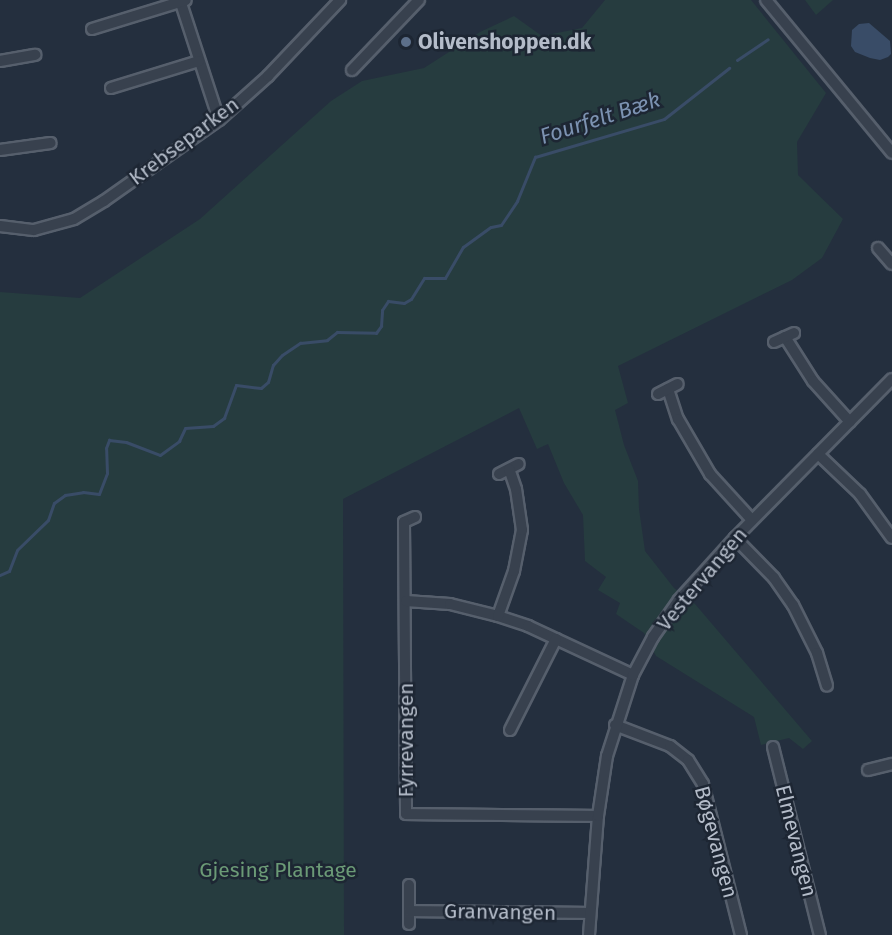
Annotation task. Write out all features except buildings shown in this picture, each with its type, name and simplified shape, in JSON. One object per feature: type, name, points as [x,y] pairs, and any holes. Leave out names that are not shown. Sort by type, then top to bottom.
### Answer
[{"type":"street","name":"Krebseparken","points":[[0,226],[34,230],[74,219],[219,120],[268,76],[340,0]]},
{"type":"street","points":[[405,0],[408,11]]},
{"type":"street","points":[[352,70],[419,0]]},
{"type":"street","points":[[766,0],[785,27],[892,153]]},
{"type":"street","points":[[92,29],[182,1],[219,120]]},
{"type":"street","points":[[0,61],[35,56]]},
{"type":"street","points":[[111,88],[199,61]]},
{"type":"street","points":[[0,150],[51,143]]},
{"type":"street","points":[[878,248],[892,264]]},
{"type":"street","points":[[774,342],[789,335],[813,381],[850,422]]},
{"type":"street","name":"Vestervangen","points":[[589,935],[598,816],[607,756],[615,725],[633,675],[653,637],[679,600],[735,538],[892,379]]},
{"type":"street","points":[[668,389],[688,438],[710,474],[752,520]]},
{"type":"street","points":[[819,454],[860,494],[891,533]]},
{"type":"street","points":[[498,616],[514,572],[522,530],[516,489],[504,472],[519,464]]},
{"type":"street","name":"Fyrrevangen","points":[[415,517],[404,522],[406,814],[598,816]]},
{"type":"street","points":[[735,538],[774,578],[793,605],[817,653],[827,686]]},
{"type":"street","points":[[406,602],[450,604],[498,616],[556,639],[633,675]]},
{"type":"street","points":[[510,730],[556,639]]},
{"type":"street","name":"Bøgevangen","points":[[615,725],[670,746],[688,760],[703,784],[741,935]]},
{"type":"street","name":"Elmevangen","points":[[772,748],[820,935]]},
{"type":"street","points":[[868,770],[892,764]]},
{"type":"street","points":[[409,885],[409,924]]},
{"type":"street","name":"Granvangen","points":[[410,911],[590,913]]},
{"type":"green space","name":"Gjesing Plantage","points":[[605,0],[751,0],[826,93],[797,142],[798,175],[843,219],[822,258],[792,280],[618,366],[628,403],[615,410],[624,445],[638,481],[645,551],[674,588],[695,604],[812,741],[803,749],[789,738],[761,745],[754,717],[656,656],[644,633],[616,614],[620,603],[598,590],[606,577],[585,561],[583,515],[564,483],[548,444],[537,449],[519,408],[343,499],[344,935],[0,935],[0,292],[80,298],[200,219],[331,101],[362,81],[424,68],[480,32],[514,16],[542,36],[582,28]]},
{"type":"green space","points":[[805,0],[833,0],[816,15]]},
{"type":"water","points":[[869,23],[890,41],[891,54],[888,57],[880,60],[870,58],[855,52],[851,46],[852,30],[859,24]]},
{"type":"waterway","points":[[737,60],[768,39]]},
{"type":"waterway","name":"Fourfelt Bæk","points":[[0,575],[9,571],[17,550],[48,520],[54,503],[65,495],[83,492],[99,494],[107,473],[106,448],[109,440],[126,442],[160,455],[179,441],[185,428],[213,426],[224,418],[236,385],[261,388],[268,382],[273,365],[282,355],[300,343],[327,340],[337,332],[376,333],[381,326],[382,310],[388,301],[404,303],[411,299],[424,278],[445,278],[463,247],[491,227],[501,225],[517,201],[535,157],[664,119],[729,68]]},
{"type":"place","name":"Olivenshoppen.dk","points":[[406,42]]}]
